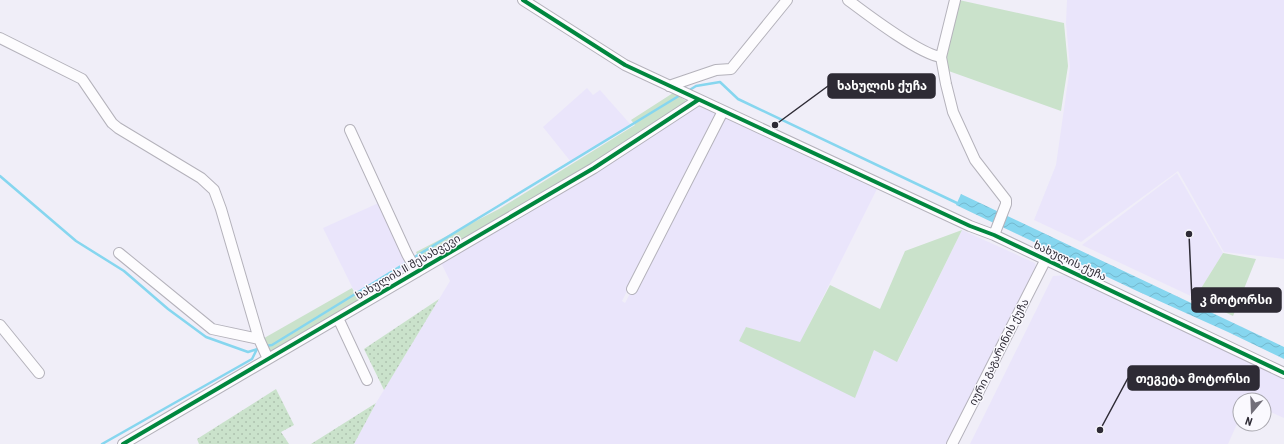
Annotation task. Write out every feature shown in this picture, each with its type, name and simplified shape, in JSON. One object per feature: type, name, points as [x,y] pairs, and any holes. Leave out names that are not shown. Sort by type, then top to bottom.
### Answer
[{"type":"street","points":[[522,0],[625,64],[673,88],[716,70],[731,69],[787,0]]},
{"type":"street","points":[[848,0],[912,44],[934,56],[942,57]]},
{"type":"street","points":[[955,0],[942,57],[948,91],[964,139],[975,160],[1006,200],[1005,208],[994,235]]},
{"type":"street","points":[[0,38],[82,79],[112,123],[201,178],[214,190],[221,209],[259,340],[268,359]]},
{"type":"street","name":"ხახულის ქუჩა","points":[[673,88],[970,226],[994,235],[1284,372]]},
{"type":"street","name":"ხახულის II შესახვევი","points":[[128,443],[594,168],[696,99]]},
{"type":"street","points":[[632,289],[723,111]]},
{"type":"street","points":[[350,130],[409,258],[417,272]]},
{"type":"street","points":[[119,254],[212,329],[259,340]]},
{"type":"street","name":"იური გაგარინის ქუჩა","points":[[952,444],[1046,260]]},
{"type":"street","points":[[338,318],[367,380]]},
{"type":"street","points":[[0,325],[2,330],[39,373]]},
{"type":"shaded area","points":[[1067,0],[1284,0],[1284,259],[1224,252],[1178,171],[1081,242],[1034,220],[1056,165],[1070,67],[1066,23]]},
{"type":"shaded area","points":[[587,88],[593,95],[600,90],[631,125],[571,162],[543,127]]},
{"type":"shaded area","points":[[698,105],[718,114],[622,301],[625,303],[724,117],[877,189],[800,343],[746,327],[855,397],[874,350],[898,361],[962,230],[1035,263],[1038,276],[957,444],[354,444],[376,403],[450,281],[439,259]]},
{"type":"shaded area","points":[[1177,173],[1223,253],[1195,298],[1082,245]]},
{"type":"shaded area","points":[[383,201],[417,272],[361,305],[323,228]]},
{"type":"shaded area","points":[[1067,275],[1284,378],[1284,418],[1272,413],[1272,392],[1232,392],[1232,432],[1233,432],[1228,444],[970,444],[1053,276]]},
{"type":"green space","points":[[959,0],[1064,23],[1068,66],[1061,111],[943,69]]},
{"type":"green space","points":[[673,93],[688,102],[593,168],[422,265],[416,252],[499,209],[635,125],[631,120]]},
{"type":"green space","points":[[962,230],[897,362],[874,350],[855,398],[739,341],[746,327],[800,342],[830,285],[880,309],[905,251]]},
{"type":"green space","points":[[1223,253],[1256,259],[1233,316],[1195,298]]},
{"type":"green space","points":[[352,288],[361,305],[268,359],[259,341]]},
{"type":"green space","points":[[439,299],[384,390],[364,349]]},
{"type":"green space","points":[[276,389],[294,425],[281,432],[289,444],[199,444],[197,439]]},
{"type":"green space","points":[[376,403],[354,444],[311,444]]},
{"type":"water","points":[[961,194],[1284,347],[1284,359],[956,205]]},
{"type":"waterway","points":[[688,91],[696,86],[720,82],[738,99],[959,204]]},
{"type":"waterway","points":[[413,258],[682,94]]},
{"type":"waterway","points":[[0,176],[76,241],[124,271],[168,309],[206,337],[248,352],[261,348]]},
{"type":"waterway","points":[[266,346],[272,345],[409,261]]},
{"type":"waterway","points":[[102,444],[252,359],[257,349]]},
{"type":"cycle path","points":[[523,0],[625,65],[970,226],[994,235],[1284,373]]},
{"type":"cycle path","points":[[123,444],[594,168],[698,100]]},
{"type":"place","name":"ხახულის ქუჩა","points":[[775,125]]},
{"type":"place","name":"კ მოტორსი","points":[[1189,234]]},
{"type":"place","name":"თეგეტა მოტორსი","points":[[1100,430]]}]
